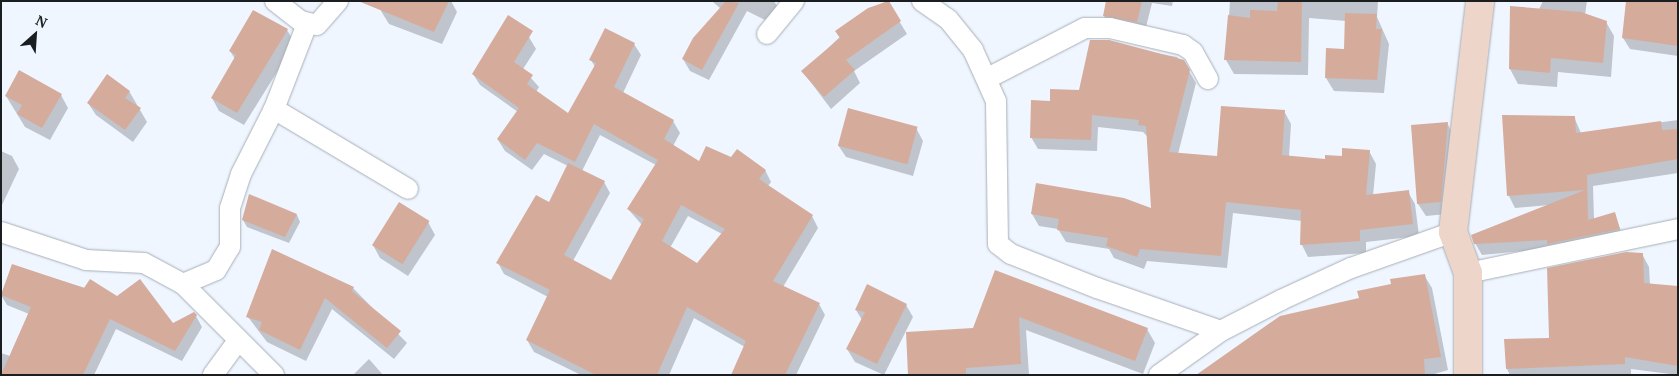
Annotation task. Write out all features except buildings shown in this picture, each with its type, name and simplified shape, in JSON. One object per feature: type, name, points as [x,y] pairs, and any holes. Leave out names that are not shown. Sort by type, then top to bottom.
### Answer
[{"type":"street","points":[[275,1],[307,24],[320,24],[338,1]]},
{"type":"street","points":[[767,34],[794,1]]},
{"type":"street","points":[[922,1],[948,19],[973,50],[988,78],[996,101],[998,244],[1002,249],[1097,288],[1221,331]]},
{"type":"street","points":[[1468,375],[1468,273],[1453,232],[1480,1]]},
{"type":"street","points":[[183,284],[222,262],[230,247],[232,199],[274,109],[307,24]]},
{"type":"street","points":[[988,78],[1085,28],[1110,28],[1183,45],[1193,52],[1208,79]]},
{"type":"street","points":[[274,109],[408,189]]},
{"type":"street","points":[[1468,273],[1678,228]]},
{"type":"street","points":[[1,232],[86,260],[144,263],[183,284],[237,342],[274,375]]},
{"type":"street","points":[[1159,375],[1221,331],[1351,268],[1453,232]]},
{"type":"street","points":[[213,375],[237,342]]}]
